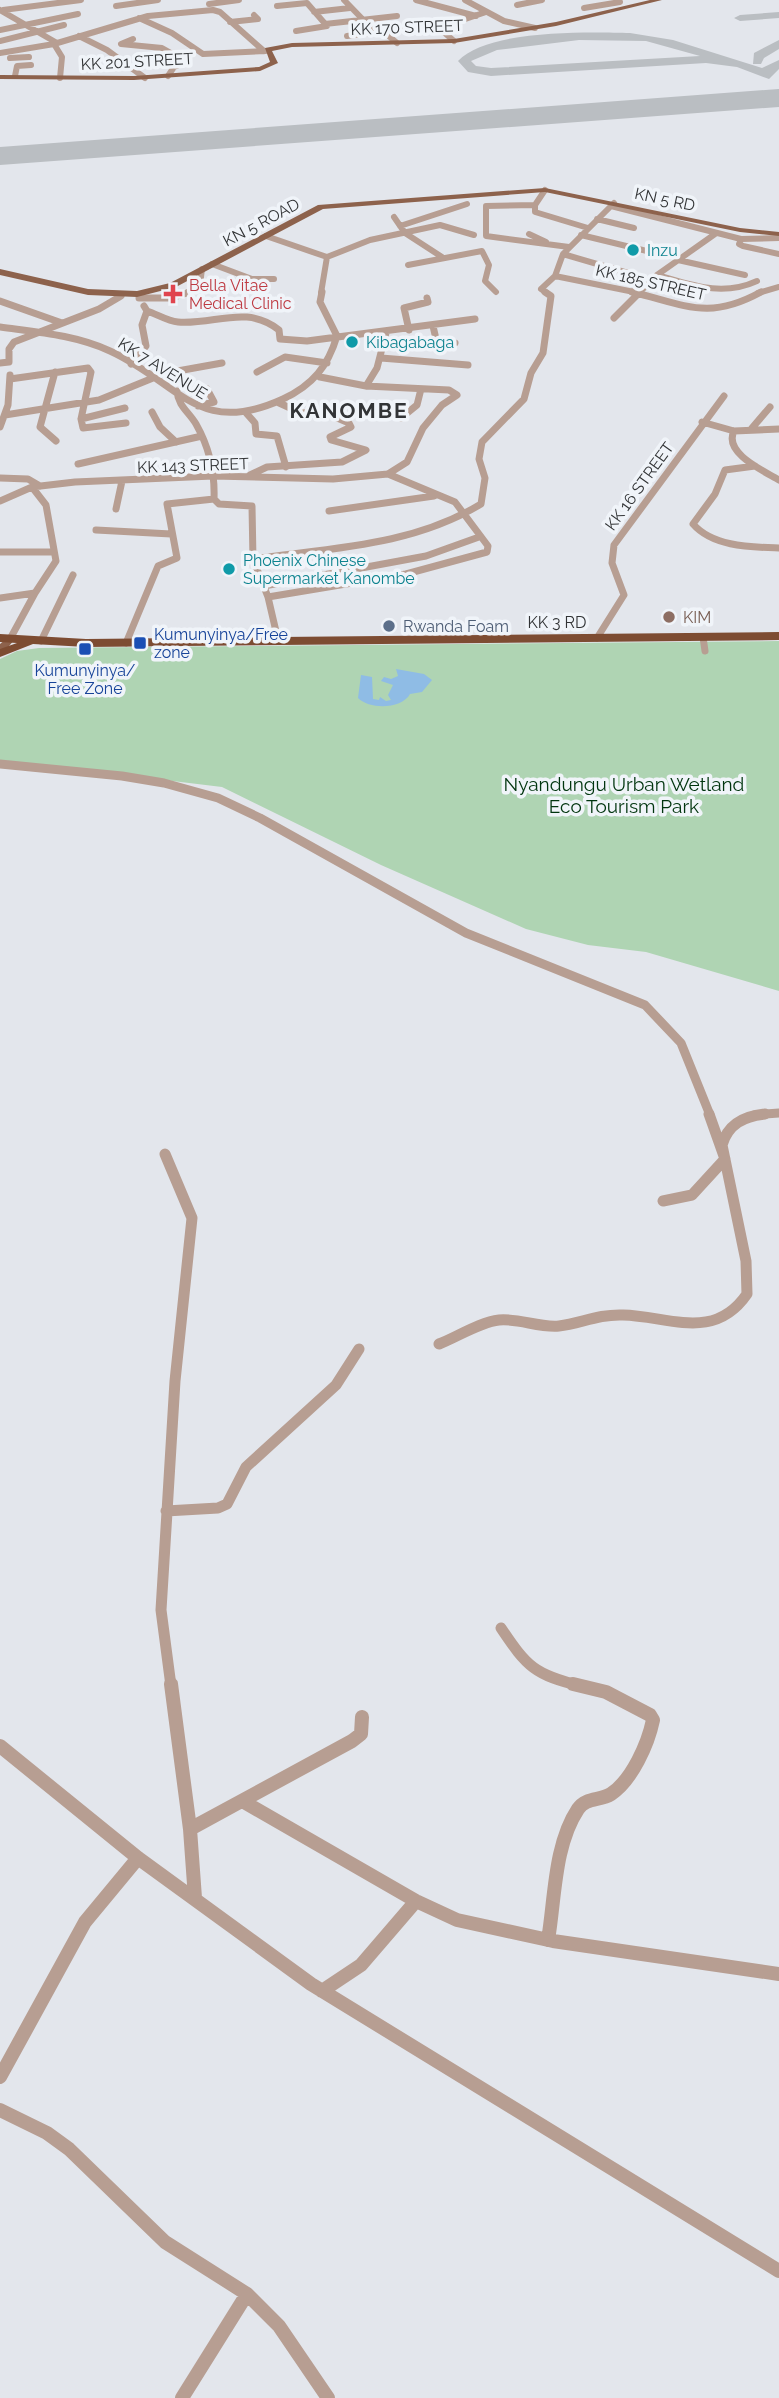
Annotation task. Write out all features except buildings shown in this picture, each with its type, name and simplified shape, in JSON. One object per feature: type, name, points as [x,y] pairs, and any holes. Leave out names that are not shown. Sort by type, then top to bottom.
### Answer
[{"type":"highway","name":"KK 3 RD","points":[[5,638],[126,643],[779,636]]},
{"type":"highway","points":[[0,652],[39,641]]},
{"type":"main road","name":"KK 170 STREET","points":[[266,51],[326,42],[454,41],[535,28],[659,0]]},
{"type":"main road","name":"KK 201 STREET","points":[[0,77],[145,78],[260,69],[274,63],[266,51]]},
{"type":"main road","name":"KN 5 RD","points":[[545,190],[568,190],[612,204],[670,217],[779,236]]},
{"type":"main road","name":"KN 5 ROAD","points":[[0,272],[88,292],[138,296],[163,289],[306,213],[337,204],[545,190]]},
{"type":"main road","points":[[0,652],[5,638]]},
{"type":"street","points":[[2,10],[81,0]]},
{"type":"street","points":[[116,6],[158,0]]},
{"type":"street","points":[[0,53],[56,44],[139,18],[239,0]]},
{"type":"street","points":[[344,0],[361,20],[397,43]]},
{"type":"street","points":[[416,0],[476,16]]},
{"type":"street","points":[[465,0],[504,21],[535,28]]},
{"type":"street","points":[[517,5],[542,0]]},
{"type":"street","points":[[585,0],[605,12]]},
{"type":"street","points":[[584,8],[620,2]]},
{"type":"street","points":[[277,6],[307,3],[325,24]]},
{"type":"street","points":[[179,4],[187,11]]},
{"type":"street","points":[[209,5],[266,51]]},
{"type":"street","points":[[153,7],[159,14]]},
{"type":"street","points":[[425,15],[437,7]]},
{"type":"street","points":[[314,12],[350,8]]},
{"type":"street","points":[[2,10],[56,44]]},
{"type":"street","points":[[454,41],[439,28],[486,12]]},
{"type":"street","points":[[0,30],[78,14]]},
{"type":"street","points":[[232,25],[257,19],[254,15]]},
{"type":"street","points":[[325,24],[397,16]]},
{"type":"street","points":[[139,18],[172,33],[203,54],[266,51]]},
{"type":"street","points":[[296,31],[326,27],[325,24]]},
{"type":"street","points":[[0,44],[64,25]]},
{"type":"street","points":[[232,25],[259,25]]},
{"type":"street","points":[[347,36],[402,29]]},
{"type":"street","points":[[79,36],[107,50],[145,78]]},
{"type":"street","points":[[133,39],[121,44],[162,48],[187,62],[174,67],[168,76]]},
{"type":"street","points":[[56,44],[53,47],[62,57],[60,78]]},
{"type":"street","points":[[0,59],[29,57]]},
{"type":"street","points":[[15,76],[17,66],[31,65]]},
{"type":"street","points":[[545,190],[535,205],[535,212],[588,228]]},
{"type":"street","points":[[400,226],[467,204]]},
{"type":"street","points":[[253,559],[384,540],[465,516],[481,504],[485,493],[485,473],[479,459],[482,442],[524,399],[531,373],[542,357],[551,296],[541,289],[555,276],[563,254],[612,204]]},
{"type":"street","points":[[535,205],[486,206],[485,235],[522,243],[546,242],[569,247]]},
{"type":"street","points":[[394,217],[405,233],[442,257]]},
{"type":"street","points":[[670,217],[715,234],[741,239],[779,236]]},
{"type":"street","points":[[597,219],[634,228]]},
{"type":"street","points":[[266,236],[327,257],[361,243],[443,225],[474,235]]},
{"type":"street","points":[[529,233],[546,242]]},
{"type":"street","points":[[614,318],[657,275],[715,234]]},
{"type":"street","points":[[581,235],[659,254]]},
{"type":"street","points":[[741,239],[739,244],[743,246],[779,254]]},
{"type":"street","points":[[408,265],[483,252],[489,265],[485,281],[496,292]]},
{"type":"street","points":[[563,254],[628,273]]},
{"type":"street","points":[[327,257],[320,302],[337,336],[320,377],[366,386],[449,390],[457,395],[442,405],[423,428],[407,462],[388,474]]},
{"type":"street","points":[[678,260],[745,275]]},
{"type":"street","points":[[212,264],[252,279],[274,279]]},
{"type":"street","points":[[138,296],[181,296],[200,285],[202,269]]},
{"type":"street","points":[[657,275],[720,292],[739,291],[757,281]]},
{"type":"street","name":"KK 185 STREET","points":[[555,276],[706,310],[735,306],[764,290],[779,287]]},
{"type":"street","points":[[0,427],[5,415],[10,379],[9,349],[14,342],[99,309],[121,296]]},
{"type":"street","points":[[138,296],[147,311],[180,322],[241,314],[272,323],[279,330],[278,337],[286,340],[386,333],[475,319]]},
{"type":"street","points":[[409,330],[404,308],[428,302],[427,298]]},
{"type":"street","points":[[0,301],[62,323]]},
{"type":"street","points":[[131,364],[146,346],[142,325],[147,311]]},
{"type":"street","points":[[433,326],[436,338],[455,343]]},
{"type":"street","name":"KK 7 AVENUE","points":[[0,327],[41,332],[99,347],[177,391],[198,406],[221,416],[247,414],[277,402],[320,377]]},
{"type":"street","points":[[366,386],[381,358],[386,333]]},
{"type":"street","points":[[257,372],[285,357],[327,363]]},
{"type":"street","points":[[381,358],[468,365]]},
{"type":"street","points":[[0,363],[9,362]]},
{"type":"street","points":[[165,385],[172,372],[222,363]]},
{"type":"street","points":[[10,379],[91,369],[81,419],[85,430],[126,423]]},
{"type":"street","points":[[55,372],[40,428],[57,441]]},
{"type":"street","points":[[5,415],[85,403],[153,378]]},
{"type":"street","points":[[198,406],[214,402],[207,389]]},
{"type":"street","points":[[401,418],[417,405],[421,389]]},
{"type":"street","points":[[177,391],[180,407],[195,421],[202,436],[213,476],[214,499],[219,504],[251,505],[253,559],[268,597],[278,640]]},
{"type":"street","name":"KK 16 STREET","points":[[597,638],[624,595],[612,563],[614,545],[702,422],[724,396]]},
{"type":"street","points":[[237,477],[267,467],[342,462],[366,450],[350,443],[338,444],[331,440],[330,437],[351,427],[349,423],[323,412],[301,413],[277,402]]},
{"type":"street","points":[[752,428],[770,407]]},
{"type":"street","points":[[81,419],[125,408]]},
{"type":"street","points":[[152,412],[160,427],[176,442]]},
{"type":"street","points":[[247,414],[255,423],[256,434],[277,436],[286,467]]},
{"type":"street","points":[[702,422],[733,431],[752,428],[779,429]]},
{"type":"street","points":[[733,431],[733,446],[755,466],[779,480]]},
{"type":"street","points":[[78,464],[202,436]]},
{"type":"street","points":[[755,466],[724,470],[715,494],[693,524],[699,532],[732,543],[779,548]]},
{"type":"street","points":[[268,597],[443,567],[487,552],[488,546],[455,502],[388,474]]},
{"type":"street","name":"KK 143 STREET","points":[[0,478],[28,479],[36,487],[213,476],[333,479],[388,474]]},
{"type":"street","points":[[116,509],[122,481]]},
{"type":"street","points":[[0,501],[36,487],[46,505],[57,561],[5,638]]},
{"type":"street","points":[[329,510],[436,495]]},
{"type":"street","points":[[126,643],[158,566],[177,558],[167,504],[214,499]]},
{"type":"street","points":[[96,530],[171,534]]},
{"type":"street","points":[[264,586],[426,556],[479,537]]},
{"type":"street","points":[[0,552],[54,552]]},
{"type":"street","points":[[39,641],[73,575]]},
{"type":"street","points":[[0,598],[35,593]]},
{"type":"street","points":[[703,637],[705,651]]},
{"type":"street","points":[[0,764],[122,776],[218,798],[260,818],[466,933],[645,1005],[681,1043],[695,1072],[725,1159]]},
{"type":"street","points":[[439,1344],[499,1320],[559,1326],[589,1317],[624,1315],[677,1324],[699,1323],[725,1316],[740,1304],[747,1294],[746,1261],[722,1145],[729,1126],[757,1115],[779,1112]]},
{"type":"street","points":[[165,1154],[188,1206],[193,1226],[175,1381],[161,1573],[163,1646],[190,1829],[195,1898]]},
{"type":"street","points":[[663,1201],[692,1195],[725,1159]]},
{"type":"street","points":[[166,1511],[218,1508],[227,1504],[246,1468],[336,1385],[359,1349]]},
{"type":"street","points":[[501,1628],[526,1661],[547,1678],[606,1692],[650,1715],[653,1720],[627,1777],[613,1792],[586,1801],[578,1809],[564,1854],[548,1940]]},
{"type":"street","points":[[190,1829],[244,1802],[362,1734],[362,1717]]},
{"type":"street","points":[[0,1746],[138,1858],[322,1991],[779,2271]]},
{"type":"street","points":[[244,1802],[416,1901],[482,1928],[779,1975]]},
{"type":"street","points":[[0,2077],[85,1922],[138,1858]]},
{"type":"street","points":[[322,1991],[361,1965],[416,1901]]},
{"type":"street","points":[[0,2110],[47,2133],[69,2149],[138,2219],[165,2242],[247,2294],[279,2326],[328,2398]]},
{"type":"street","points":[[182,2398],[247,2294]]},
{"type":"green space","name":"Nyandungu Urban Wetland Eco Tourism Park","points":[[779,641],[779,991],[646,952],[588,945],[526,929],[381,865],[222,787],[0,760],[0,659],[17,651],[39,648]]},
{"type":"water","points":[[396,669],[424,674],[432,680],[422,692],[410,694],[400,703],[393,705],[370,705],[358,698],[361,675],[372,677],[373,699],[379,700],[380,697],[386,701],[391,700],[388,695],[393,685],[381,681],[384,677],[391,679],[398,676]]},
{"type":"taxiway","points":[[740,18],[779,15]]},
{"type":"taxiway","points":[[607,36],[658,40],[739,64],[706,59],[491,72],[472,69],[464,61],[475,53],[520,42],[607,36]]},
{"type":"taxiway","points":[[757,61],[758,56],[779,44]]},
{"type":"taxiway","points":[[739,64],[769,75],[767,70],[779,64]]},
{"type":"taxiway","points":[[760,100],[779,93]]},
{"type":"runway","points":[[0,156],[779,98]]},
{"type":"place","name":"Inzu","points":[[633,250]]},
{"type":"place","name":"Bella Vitae Medical Clinic","points":[[173,294]]},
{"type":"place","name":"Kibagabaga","points":[[352,342]]},
{"type":"place","name":"Phoenix Chinese Supermarket Kanombe","points":[[229,569]]},
{"type":"place","name":"KIM","points":[[669,617]]},
{"type":"place","name":"Rwanda Foam","points":[[389,626]]},
{"type":"place","name":"Kumunyinya/Free zone","points":[[140,643]]},
{"type":"place","name":"Kumunyinya/ Free Zone","points":[[85,649]]},
{"type":"district","name":"KANOMBE","points":[[349,411]]}]
